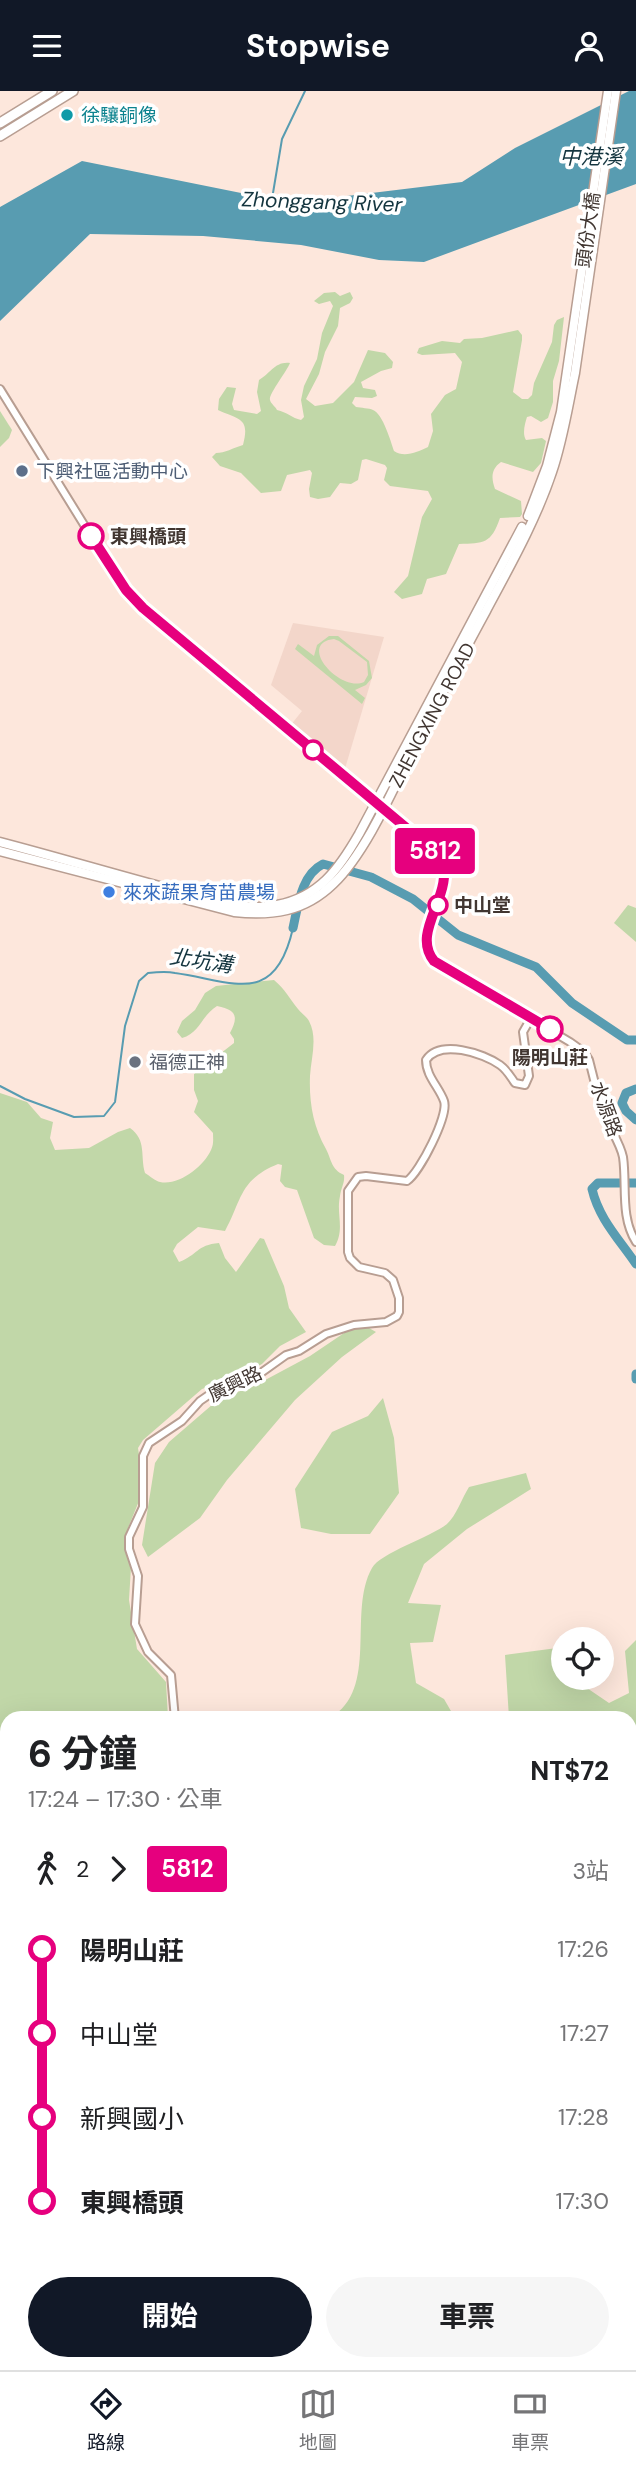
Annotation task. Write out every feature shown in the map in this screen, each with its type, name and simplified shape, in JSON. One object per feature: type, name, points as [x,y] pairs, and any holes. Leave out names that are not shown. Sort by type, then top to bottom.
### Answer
[{"type":"highway","points":[[0,123],[52,91]]},
{"type":"highway","points":[[0,136],[73,91]]},
{"type":"main road","name":"頭份大橋","points":[[578,327],[608,91]]},
{"type":"main road","name":"頭份大橋","points":[[578,327],[616,91]]},
{"type":"main road","name":"ZHENGXING ROAD","points":[[0,851],[234,912],[262,915],[309,902],[332,885],[379,806],[509,570],[552,472],[566,419],[578,327]]},
{"type":"main road","name":"ZHENGXING ROAD","points":[[0,842],[164,887],[256,908],[278,905],[297,898],[338,873]]},
{"type":"street","points":[[0,389],[112,570],[143,608],[379,806]]},
{"type":"street","name":"水源路","points":[[379,806],[440,856],[444,872],[443,888],[430,922],[426,943],[434,961],[570,1042],[584,1052],[589,1060],[606,1118],[623,1158],[627,1221],[636,1242]]},
{"type":"street","name":"廣興路","points":[[174,1711],[171,1675],[148,1652],[135,1623],[138,1576],[129,1549],[129,1537],[143,1507],[143,1456],[149,1443],[182,1421],[200,1401],[213,1392],[251,1380],[286,1355],[299,1351],[326,1334],[354,1325],[386,1322],[397,1316],[399,1298],[393,1280],[385,1273],[359,1267],[350,1258],[348,1191],[358,1177],[407,1181],[426,1154],[442,1120],[445,1105],[427,1067],[426,1060],[431,1054],[439,1051],[463,1051],[487,1058],[507,1072],[515,1083],[525,1085],[529,1076],[523,1032],[531,1018]]},
{"type":"shaded area","points":[[293,623],[384,637],[344,772],[290,726],[302,711],[271,685]]},
{"type":"green space","points":[[335,292],[340,296],[350,292],[353,298],[350,303],[340,308],[338,326],[306,399],[315,406],[333,403],[354,382],[368,350],[385,353],[393,362],[392,368],[361,382],[363,388],[375,390],[377,396],[355,397],[352,403],[356,407],[371,409],[377,413],[394,451],[402,454],[428,447],[433,431],[431,414],[445,395],[456,389],[462,362],[455,353],[422,355],[417,353],[419,348],[442,341],[460,343],[464,339],[518,330],[522,340],[513,392],[522,399],[528,399],[532,395],[534,383],[552,342],[554,325],[564,317],[559,361],[553,381],[553,402],[548,418],[541,422],[531,416],[527,417],[524,428],[526,440],[542,438],[546,441],[541,463],[533,472],[501,462],[493,474],[495,489],[521,501],[522,514],[520,517],[500,518],[490,537],[481,542],[459,544],[446,574],[427,579],[422,594],[402,599],[394,592],[408,576],[422,517],[432,499],[428,491],[390,486],[384,480],[387,468],[385,465],[366,459],[362,460],[358,480],[351,484],[340,483],[330,497],[310,497],[310,470],[287,475],[281,491],[261,493],[241,473],[220,466],[212,457],[216,453],[243,445],[245,436],[241,421],[218,410],[219,399],[227,387],[236,388],[232,404],[234,410],[257,414],[261,411],[257,392],[259,380],[276,366],[290,363],[270,400],[277,410],[301,420],[304,417],[301,400],[304,386],[317,359],[322,333],[333,306],[330,301],[319,304],[314,301],[324,293]]},
{"type":"green space","points":[[0,411],[12,430],[9,438],[0,447]]},
{"type":"green space","points":[[329,636],[338,636],[369,661],[372,678],[366,685],[355,690],[365,698],[362,704],[295,649],[298,644],[314,656],[317,645]],"holes":[[[334,639],[367,662],[368,675],[364,682],[344,680],[334,674],[320,657],[319,649],[323,642]]]},
{"type":"green space","points":[[628,905],[636,908],[636,942],[614,923]]},
{"type":"green space","points":[[274,980],[308,1019],[314,1041],[310,1076],[313,1114],[332,1164],[344,1175],[339,1203],[338,1239],[335,1246],[324,1245],[314,1238],[297,1190],[285,1187],[280,1181],[282,1165],[278,1164],[265,1170],[249,1184],[225,1231],[198,1227],[177,1244],[173,1251],[179,1262],[201,1248],[219,1243],[225,1258],[236,1272],[260,1238],[264,1239],[284,1286],[289,1308],[306,1332],[280,1346],[262,1364],[240,1376],[202,1389],[143,1440],[138,1448],[142,1474],[141,1496],[124,1538],[131,1567],[129,1600],[137,1649],[166,1682],[168,1711],[0,1711],[0,1093],[27,1102],[41,1118],[53,1122],[50,1138],[55,1150],[89,1148],[130,1128],[141,1143],[145,1173],[160,1182],[183,1178],[203,1162],[213,1144],[213,1133],[194,1112],[198,1101],[194,1090],[194,1074],[234,1043],[230,1033],[235,1018],[232,1012],[217,1006],[188,1036],[182,1038],[177,1032],[182,1021],[195,1010],[205,993],[216,986]]},
{"type":"green space","points":[[369,1328],[376,1332],[342,1357],[295,1400],[227,1480],[200,1518],[148,1557],[142,1545],[155,1463],[169,1442],[220,1398],[252,1387],[310,1356],[350,1329]]},
{"type":"green space","points":[[383,1398],[394,1438],[399,1493],[370,1534],[331,1534],[301,1528],[295,1489],[332,1432],[368,1416]]},
{"type":"green space","points":[[526,1473],[531,1489],[467,1529],[424,1564],[408,1603],[441,1605],[433,1642],[410,1643],[416,1683],[444,1699],[451,1711],[338,1711],[354,1689],[359,1669],[362,1606],[365,1586],[372,1568],[395,1551],[447,1524],[469,1487]]},
{"type":"green space","points":[[636,1640],[636,1711],[509,1711],[505,1655],[551,1649],[551,1690],[590,1690],[609,1703],[629,1693],[625,1651]]},
{"type":"water","name":"中港溪","points":[[629,91],[636,91],[636,184],[424,262],[379,260],[301,245],[203,236],[90,234],[0,321],[0,207],[82,161],[256,196],[314,200],[462,182],[515,148]]},
{"type":"waterway","name":"Zhonggang River","points":[[272,199],[282,139],[305,91]]},
{"type":"waterway","name":"北坑溝","points":[[293,928],[305,883],[323,864],[371,877],[413,899],[458,935],[536,967],[572,1003],[627,1040],[636,1040]]},
{"type":"waterway","name":"北坑溝","points":[[0,1086],[25,1099],[74,1117],[104,1116],[115,1102],[125,1026],[139,981],[148,973],[162,972],[233,983],[263,980],[275,970],[285,953],[293,928]]},
{"type":"waterway","name":"北坑溝","points":[[636,1089],[626,1093],[622,1103],[636,1120]]},
{"type":"waterway","name":"北坑溝","points":[[636,1183],[598,1183],[592,1189],[605,1219],[636,1264]]},
{"type":"waterway","name":"北坑溝","points":[[636,1374],[636,1379]]},
{"type":"bus line","name":"5812","points":[[91,536],[126,590],[143,608],[440,856],[444,872],[443,888],[426,938],[427,950],[434,961],[550,1029]]},
{"type":"place","name":"徐驤銅像","points":[[67,115]]},
{"type":"place","name":"下興社區活動中心","points":[[22,471]]},
{"type":"place","name":"東興橋頭","points":[[91,536]]},
{"type":"place","name":"來來蔬果育苗農場","points":[[109,892]]},
{"type":"place","name":"中山堂","points":[[438,905]]},
{"type":"place","name":"陽明山莊","points":[[550,1029]]},
{"type":"place","name":"福德正神","points":[[135,1062]]}]
